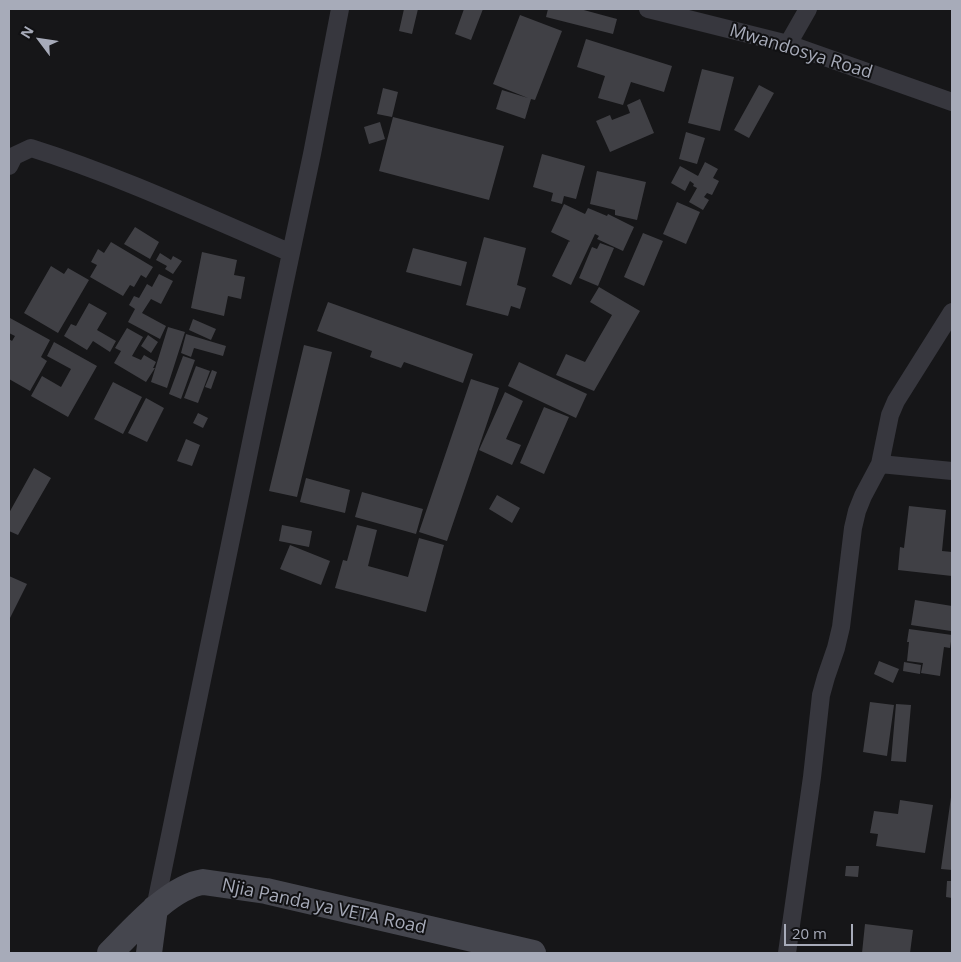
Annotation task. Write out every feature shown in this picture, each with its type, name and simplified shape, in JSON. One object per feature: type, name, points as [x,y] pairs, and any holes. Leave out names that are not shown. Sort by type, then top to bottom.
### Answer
[{"type":"street","points":[[149,953],[155,908],[340,9]]},
{"type":"street","name":"Mwandosya Road","points":[[648,9],[788,44],[952,102]]},
{"type":"street","points":[[788,44],[808,9]]},
{"type":"street","points":[[9,166],[14,156],[31,148],[82,165],[291,253]]},
{"type":"street","points":[[787,953],[822,695],[841,627],[852,528],[863,496],[880,464],[890,415],[896,401],[952,312]]},
{"type":"street","points":[[880,464],[952,471]]},
{"type":"street","name":"Njia Panda ya VETA Road","points":[[110,953],[155,908],[185,887],[193,883],[203,882],[266,891],[532,953]]},
{"type":"building","points":[[404,9],[418,9],[412,34],[399,31]]},
{"type":"building","points":[[464,9],[483,9],[471,40],[455,34]]},
{"type":"building","points":[[548,9],[580,9],[617,19],[613,34],[546,17]]},
{"type":"building","points":[[520,15],[562,31],[535,100],[531,99],[525,119],[496,109],[502,90],[528,98],[493,84]]},
{"type":"building","points":[[586,39],[672,66],[664,92],[631,82],[623,105],[598,98],[605,76],[577,67]]},
{"type":"building","points":[[702,69],[734,77],[720,131],[688,123]]},
{"type":"building","points":[[759,85],[774,93],[749,138],[734,130]]},
{"type":"building","points":[[383,88],[398,92],[392,117],[377,114]]},
{"type":"building","points":[[640,99],[654,133],[610,152],[596,121],[610,115],[612,120],[630,113],[627,105]]},
{"type":"building","points":[[393,117],[504,146],[489,200],[379,171]]},
{"type":"building","points":[[380,122],[385,139],[369,144],[364,127]]},
{"type":"building","points":[[686,132],[705,138],[697,164],[679,159]]},
{"type":"building","points":[[542,154],[585,166],[576,199],[564,196],[562,204],[551,201],[553,193],[533,187]]},
{"type":"building","points":[[705,162],[718,169],[713,178],[719,181],[712,195],[707,193],[704,197],[709,200],[703,210],[689,202],[697,188],[693,186],[694,184],[690,181],[685,191],[671,183],[680,166],[698,176]]},
{"type":"building","points":[[597,171],[646,182],[637,220],[615,215],[615,210],[590,204]]},
{"type":"building","points":[[677,202],[700,212],[686,244],[663,234]]},
{"type":"building","points":[[564,204],[585,214],[588,208],[607,216],[608,214],[634,227],[623,251],[597,239],[599,236],[595,234],[571,285],[552,276],[570,242],[570,241],[551,232]]},
{"type":"building","points":[[135,227],[159,242],[150,259],[124,244]]},
{"type":"building","points":[[643,233],[663,241],[644,286],[624,277]]},
{"type":"building","points":[[484,237],[526,248],[517,285],[526,288],[520,309],[511,306],[508,316],[466,305]]},
{"type":"building","points":[[111,242],[153,267],[146,278],[141,275],[134,287],[130,285],[123,296],[90,277],[97,265],[91,262],[98,249],[104,253]]},
{"type":"building","points":[[600,243],[614,248],[598,286],[579,278],[592,247],[597,249]]},
{"type":"building","points":[[413,248],[467,262],[461,286],[406,272]]},
{"type":"building","points":[[202,252],[237,260],[234,275],[245,277],[241,299],[228,296],[224,316],[191,308]]},
{"type":"building","points":[[160,253],[171,260],[173,256],[182,261],[173,274],[165,269],[167,266],[156,260]]},
{"type":"building","points":[[51,266],[64,274],[68,268],[89,280],[58,333],[24,313]]},
{"type":"building","points":[[159,274],[173,281],[161,304],[151,299],[142,313],[166,326],[160,339],[128,322],[135,309],[129,305],[134,296],[139,298],[147,284],[152,287]]},
{"type":"building","points":[[599,287],[640,311],[594,391],[556,375],[566,354],[585,362],[612,315],[590,302]]},
{"type":"building","points":[[328,302],[473,354],[463,383],[404,362],[401,368],[370,357],[372,351],[317,331]]},
{"type":"building","points":[[89,303],[107,313],[97,330],[116,341],[110,352],[93,341],[87,350],[64,336],[71,324],[76,326]]},
{"type":"building","points":[[10,318],[50,340],[41,357],[47,361],[30,391],[9,379],[9,339],[12,341],[15,336],[9,333]]},
{"type":"building","points":[[193,319],[216,329],[211,340],[189,330]]},
{"type":"building","points":[[168,327],[185,332],[167,388],[151,382]]},
{"type":"building","points":[[127,328],[143,337],[132,356],[141,360],[144,355],[156,362],[153,368],[155,368],[146,382],[114,363],[121,351],[115,348]]},
{"type":"building","points":[[186,334],[226,346],[223,356],[194,348],[191,357],[181,353]]},
{"type":"building","points":[[148,335],[158,342],[151,353],[141,346]]},
{"type":"building","points":[[54,342],[97,366],[68,417],[31,396],[42,376],[61,387],[71,369],[47,356]]},
{"type":"building","points":[[304,345],[332,352],[297,497],[269,491]]},
{"type":"building","points":[[183,356],[195,360],[181,399],[169,394]]},
{"type":"building","points":[[519,362],[587,394],[576,418],[508,386]]},
{"type":"building","points":[[196,366],[210,371],[198,403],[184,398]]},
{"type":"building","points":[[212,370],[217,372],[211,389],[205,387]]},
{"type":"building","points":[[471,379],[499,388],[447,541],[419,532]]},
{"type":"building","points":[[113,382],[142,397],[123,434],[94,419]]},
{"type":"building","points":[[505,392],[523,401],[506,439],[521,445],[512,465],[479,450]]},
{"type":"building","points":[[146,398],[164,408],[147,442],[128,433]]},
{"type":"building","points":[[544,407],[569,417],[544,474],[520,463]]},
{"type":"building","points":[[198,413],[208,418],[203,428],[193,423]]},
{"type":"building","points":[[186,439],[200,445],[192,466],[177,461]]},
{"type":"building","points":[[34,468],[51,478],[18,535],[9,531],[9,513]]},
{"type":"building","points":[[306,478],[350,490],[345,513],[300,502]]},
{"type":"building","points":[[362,492],[423,509],[416,534],[355,517]]},
{"type":"building","points":[[497,495],[520,508],[512,523],[489,509]]},
{"type":"building","points":[[909,506],[946,510],[942,551],[952,552],[952,576],[898,570],[900,547],[904,548]]},
{"type":"building","points":[[282,525],[312,531],[309,547],[279,541]]},
{"type":"building","points":[[357,525],[377,530],[368,566],[408,577],[419,538],[444,545],[426,612],[335,588],[343,560],[347,561]]},
{"type":"building","points":[[290,545],[330,561],[321,585],[280,569]]},
{"type":"building","points":[[9,576],[27,584],[9,620]]},
{"type":"building","points":[[915,600],[952,606],[951,631],[911,625]]},
{"type":"building","points":[[909,629],[952,635],[950,648],[944,647],[940,676],[921,673],[923,663],[907,661]]},
{"type":"building","points":[[879,661],[899,669],[893,683],[874,674]]},
{"type":"building","points":[[904,662],[921,665],[920,674],[903,671]]},
{"type":"building","points":[[870,702],[894,705],[887,756],[863,752]]},
{"type":"building","points":[[896,704],[911,705],[906,762],[891,761]]},
{"type":"building","points":[[952,797],[952,870],[941,869]]},
{"type":"building","points":[[900,800],[933,805],[925,853],[876,846],[878,834],[870,833],[874,811],[898,814]]},
{"type":"building","points":[[846,866],[859,866],[858,877],[845,876]]},
{"type":"building","points":[[947,881],[952,881],[952,898],[946,897]]},
{"type":"building","points":[[865,924],[913,930],[910,953],[862,953]]}]
